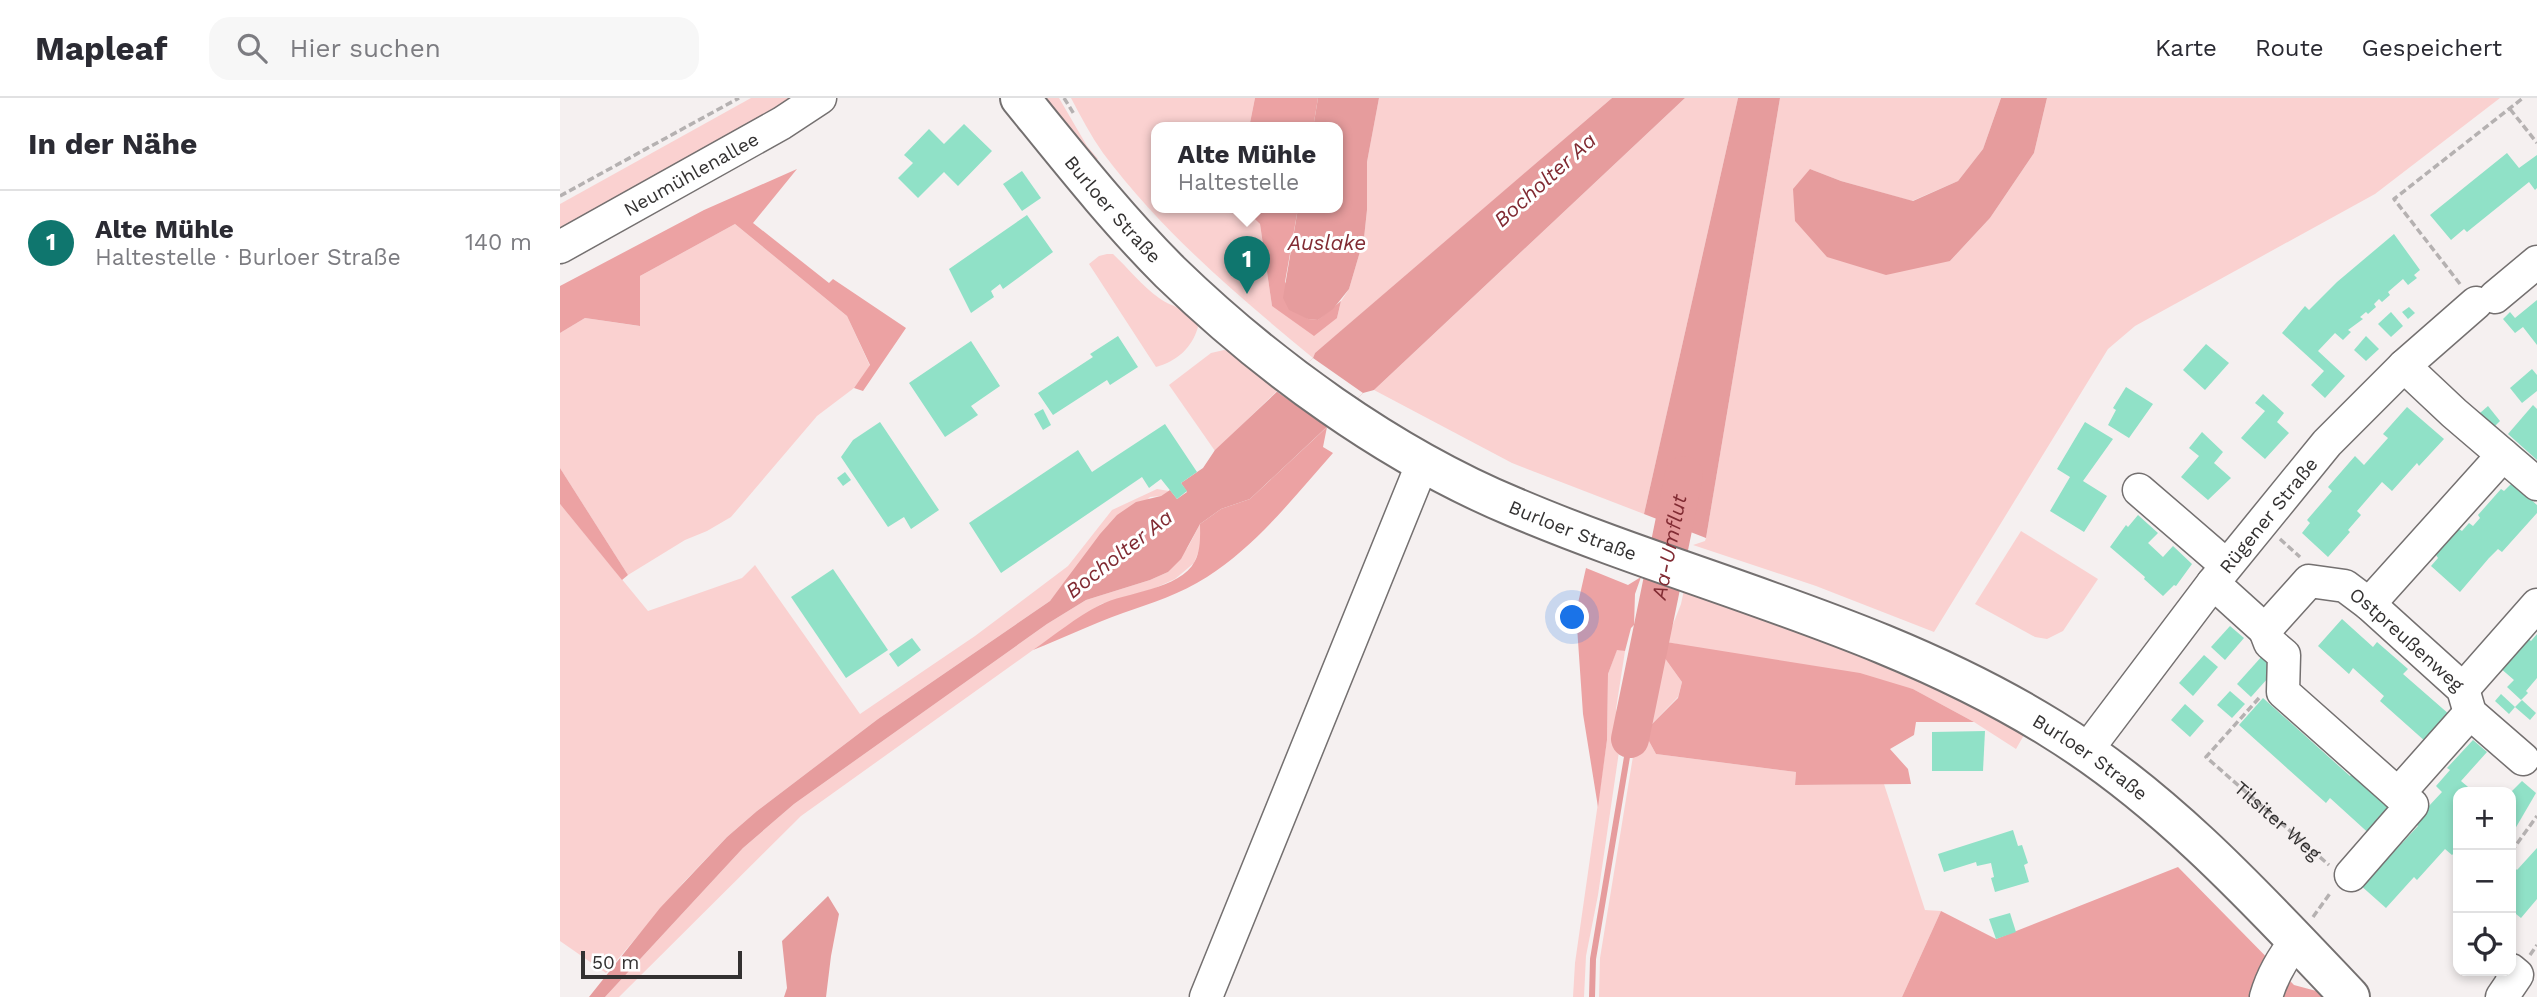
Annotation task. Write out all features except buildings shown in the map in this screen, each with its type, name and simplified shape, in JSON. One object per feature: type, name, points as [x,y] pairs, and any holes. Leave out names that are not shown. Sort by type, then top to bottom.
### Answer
[{"type":"main road","name":"Burloer Straße","points":[[1020,98],[1126,225],[1169,270],[1220,318],[1293,376],[1344,412],[1423,463],[1510,506],[1613,547],[1784,605],[1900,651],[2013,706],[2086,751],[2147,799],[2223,866],[2350,997]]},
{"type":"street","name":"Neumühlenallee","points":[[560,247],[782,123],[820,98]]},
{"type":"street","name":"Rügener Straße","points":[[2086,751],[2219,574],[2327,443],[2404,366],[2537,262]]},
{"type":"street","points":[[2404,366],[2537,484]]},
{"type":"street","points":[[2369,604],[2503,455]]},
{"type":"street","points":[[1206,997],[1423,463]]},
{"type":"street","points":[[2139,490],[2219,574],[2265,630],[2270,643],[2284,655],[2283,692],[2412,806],[2347,876]]},
{"type":"street","points":[[2265,630],[2309,581]]},
{"type":"street","name":"Ostpreußenweg","points":[[2309,581],[2345,586],[2369,604],[2523,759]]},
{"type":"street","points":[[2398,794],[2537,605]]},
{"type":"street","points":[[2266,997],[2270,983],[2297,940]]},
{"type":"street","points":[[2502,997],[2516,974]]},
{"type":"path","points":[[560,196],[738,98]]},
{"type":"path","points":[[2485,300],[2394,199],[2523,98]]},
{"type":"path","points":[[2510,109],[2537,143]]},
{"type":"path","points":[[2261,522],[2312,567],[2309,581]]},
{"type":"path","name":"Tilsiter Weg","points":[[2283,692],[2265,691],[2206,757],[2347,876]]},
{"type":"path","points":[[2512,850],[2537,816]]},
{"type":"path","points":[[2297,940],[2347,876]]},
{"type":"shaded area","points":[[751,98],[796,98],[560,234],[560,204]]},
{"type":"shaded area","points":[[1040,98],[1059,98],[1087,146],[1098,159],[1090,159]]},
{"type":"shaded area","points":[[1071,98],[1255,98],[1250,122],[1151,122],[1151,211],[1090,133]]},
{"type":"shaded area","points":[[1255,98],[1318,98],[1314,122],[1250,122]]},
{"type":"shaded area","points":[[1379,98],[1612,98],[1315,353],[1313,358],[1229,287],[1153,213],[1248,213],[1260,224],[1272,306],[1337,318],[1364,238],[1367,162]]},
{"type":"shaded area","points":[[1685,98],[1738,98],[1644,514],[1512,463],[1374,390]]},
{"type":"shaded area","points":[[1780,98],[2001,98],[1983,149],[1958,181],[1912,201],[1841,181],[1810,169],[1950,261],[1990,218],[2034,153],[2047,98],[2500,98],[2375,194],[2135,326],[2108,349],[1934,632],[1816,586],[1693,545],[1705,541],[1706,538]]},
{"type":"shaded area","points":[[797,169],[753,223],[829,283],[833,279],[906,328],[863,391],[854,388],[870,365],[847,316],[735,224],[640,276],[640,326],[585,318],[560,333],[560,286],[704,210]]},
{"type":"shaded area","points":[[1248,213],[1297,213],[1285,282],[1308,319],[1318,320],[1341,301],[1337,318],[1314,336],[1272,306],[1260,224]]},
{"type":"shaded area","points":[[735,224],[847,316],[870,366],[854,388],[817,416],[731,517],[685,540],[628,575],[560,468],[560,333],[585,318],[639,326],[640,276]]},
{"type":"shaded area","points":[[1113,254],[1159,298],[1185,311],[1194,320],[1198,327],[1195,335],[1188,347],[1171,361],[1156,367],[1089,264],[1099,256]]},
{"type":"shaded area","points":[[1224,350],[1238,353],[1281,387],[1215,451],[1169,385],[1211,353]]},
{"type":"shaded area","points":[[1327,427],[1323,447],[1333,453],[1274,520],[1225,564],[1176,593],[1033,650],[1100,605],[1165,584],[1188,571],[1198,552],[1200,524],[1221,509],[1250,499]]},
{"type":"shaded area","points":[[560,468],[628,575],[622,580],[560,504]]},
{"type":"shaded area","points":[[1157,489],[1169,491],[1161,496],[1150,497],[1065,582],[1050,601],[878,719],[727,837],[683,883],[606,973],[560,941],[560,504],[648,611],[742,578],[755,565],[860,714],[975,636],[1068,566],[1112,510]]},
{"type":"shaded area","points":[[1200,524],[1200,548],[1194,563],[1175,579],[1153,589],[1101,604],[801,816],[619,997],[605,997],[743,848],[794,804],[1047,624],[1086,600],[1168,572],[1188,547]]},
{"type":"shaded area","points":[[2021,531],[2098,579],[2063,631],[2047,639],[2035,637],[1975,604]]},
{"type":"shaded area","points":[[1586,568],[1628,585],[1641,577],[1635,594],[1634,625],[1625,651],[1617,650],[1608,674],[1607,740],[1598,807],[1583,714],[1576,612]]},
{"type":"shaded area","points":[[1685,585],[1865,652],[2024,735],[2016,749],[1974,722],[1913,689],[1666,642],[1681,604]]},
{"type":"shaded area","points":[[1666,642],[1860,673],[1913,689],[1974,722],[1916,722],[1914,735],[1890,749],[1908,769],[1911,784],[1795,785],[1796,772],[1656,754],[1644,732],[1678,698],[1682,682],[1664,657]]},
{"type":"shaded area","points":[[1617,649],[1625,651],[1616,709],[1621,738],[1598,895],[1586,956],[1584,997],[1573,997],[1575,963],[1607,740],[1608,674]]},
{"type":"shaded area","points":[[1664,657],[1682,682],[1678,697],[1644,732],[1656,754],[1796,772],[1795,785],[1884,784],[1925,910],[1941,911],[1902,997],[1599,997],[1600,958],[1636,738],[1654,710]]},
{"type":"shaded area","points":[[2178,867],[2294,985],[2320,992],[2324,997],[1902,997],[1941,911],[1996,939]]},
{"type":"water","name":"Auslake","points":[[1318,98],[1379,98],[1367,162],[1364,238],[1349,289],[1333,309],[1318,320],[1308,319],[1289,310],[1283,298],[1297,213],[1343,213],[1343,122],[1314,122]]},
{"type":"water","name":"Bocholter Aa","points":[[1612,98],[1685,98],[1374,390],[1363,393],[1250,499],[1221,509],[1200,524],[1181,559],[1168,572],[1086,600],[1047,624],[794,804],[743,848],[605,997],[589,997],[660,908],[727,837],[878,719],[1050,601],[1117,515],[1136,502],[1161,496],[1170,490],[1177,499],[1187,492],[1181,483],[1203,468],[1215,450],[1313,358],[1315,353]]},
{"type":"water","points":[[1738,98],[1780,98],[1706,538],[1644,514]]},
{"type":"water","points":[[2001,98],[2047,98],[2034,153],[1990,218],[1950,261],[1886,275],[1827,257],[1795,221],[1793,189],[1810,169],[1841,181],[1913,201],[1958,181],[1983,149]]},
{"type":"water","points":[[828,896],[839,914],[826,997],[784,997],[787,988],[782,941]]},
{"type":"pier","points":[[1313,358],[1363,393],[1327,427],[1276,391]]},
{"type":"waterway","name":"Aa-Umflut","points":[[1630,739],[1684,475]]},
{"type":"waterway","name":"Aa-Umflut","points":[[1592,997],[1593,959],[1630,739]]},
{"type":"place","name":"Alte Mühle","points":[[1247,294]]}]
